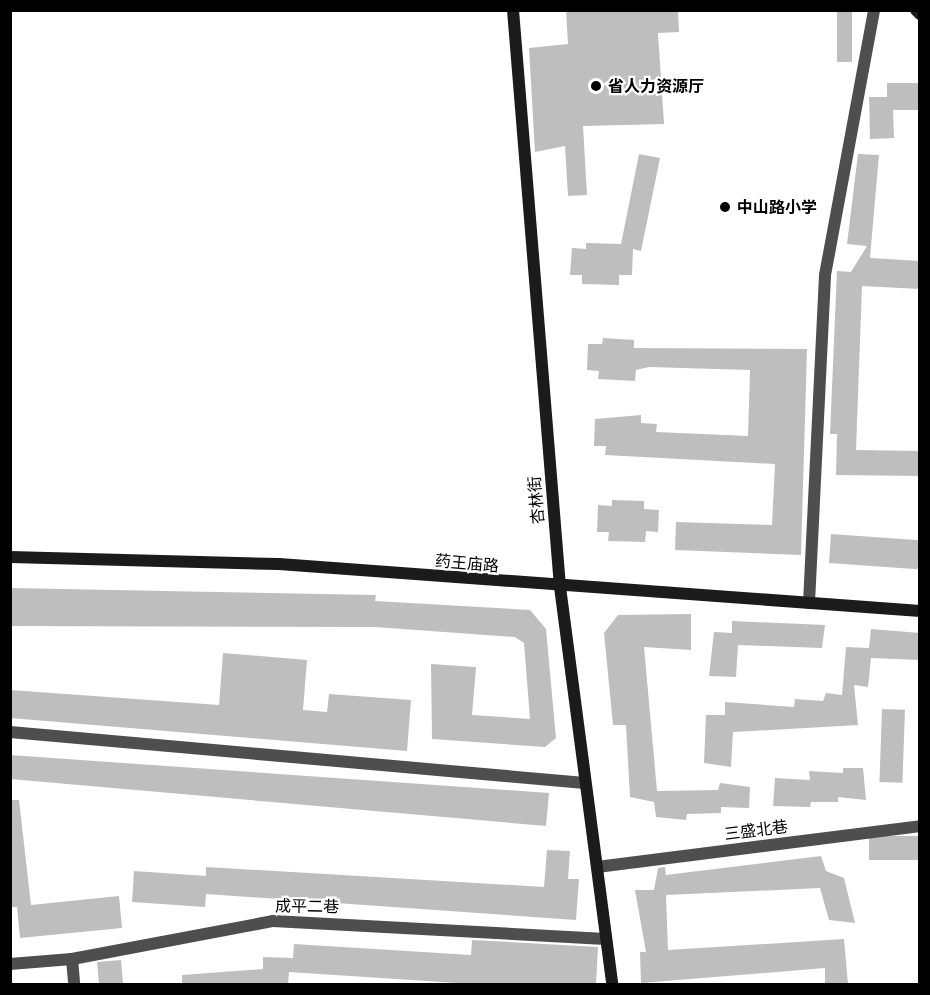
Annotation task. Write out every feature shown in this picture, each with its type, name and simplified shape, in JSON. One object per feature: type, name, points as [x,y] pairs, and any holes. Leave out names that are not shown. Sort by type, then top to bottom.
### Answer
[{"type":"street","name":"杏林街","points":[[513,10],[560,587],[612,984]]},
{"type":"street","points":[[809,603],[825,275],[874,10]]},
{"type":"street","points":[[916,10],[920,14]]},
{"type":"street","name":"药王庙路","points":[[10,557],[279,564],[560,587],[920,611]]},
{"type":"street","points":[[10,732],[585,783]]},
{"type":"street","name":"三盛北巷","points":[[597,867],[920,826]]},
{"type":"street","name":"成平二巷","points":[[10,964],[72,959],[273,921],[606,939]]},
{"type":"street","points":[[72,959],[74,984]]},
{"type":"building","name":"省人力资源厅","points":[[566,10],[678,10],[679,32],[658,33],[664,124],[583,126],[587,195],[568,196],[565,146],[535,152],[529,48],[568,44]]},
{"type":"building","points":[[837,10],[852,10],[852,62],[837,62]]},
{"type":"building","points":[[887,83],[920,83],[920,110],[893,110],[894,138],[870,139],[869,97],[887,97]]},
{"type":"building","points":[[639,154],[660,158],[641,251],[633,249],[632,275],[619,275],[619,285],[582,284],[582,275],[570,275],[572,248],[586,249],[586,243],[621,244]]},
{"type":"building","points":[[858,154],[879,155],[870,258],[920,261],[920,289],[862,286],[856,450],[920,451],[920,476],[836,475],[837,434],[830,434],[837,271],[851,272],[867,246],[847,244]]},
{"type":"building","points":[[603,338],[634,340],[634,348],[807,349],[801,555],[675,550],[676,522],[772,525],[775,464],[605,455],[606,446],[594,446],[595,419],[641,415],[641,423],[657,424],[656,432],[748,436],[750,370],[649,367],[636,370],[635,381],[598,379],[599,371],[587,370],[588,344],[602,344]]},
{"type":"building","points":[[612,500],[644,501],[644,509],[659,510],[658,532],[646,531],[645,542],[608,541],[609,532],[597,532],[598,505],[612,506]]},
{"type":"building","points":[[831,534],[920,540],[918,569],[829,563]]},
{"type":"building","points":[[10,588],[376,595],[375,601],[530,610],[546,629],[556,738],[545,747],[432,739],[431,664],[476,667],[472,715],[530,719],[524,643],[515,637],[375,627],[10,626]]},
{"type":"building","points":[[691,614],[691,650],[644,647],[657,791],[718,790],[720,783],[750,787],[749,808],[721,807],[721,813],[687,814],[686,820],[656,817],[654,802],[630,797],[626,725],[613,725],[604,633],[618,615]]},
{"type":"building","points":[[732,621],[825,625],[822,648],[738,645],[736,677],[709,676],[714,632],[732,633]]},
{"type":"building","points":[[871,629],[920,633],[920,660],[871,658],[868,687],[854,685],[858,725],[733,732],[731,767],[704,763],[706,715],[725,715],[725,702],[794,707],[795,699],[823,701],[826,693],[842,695],[846,647],[869,648]]},
{"type":"building","points":[[223,653],[307,660],[303,710],[327,712],[329,694],[411,700],[407,751],[10,718],[10,690],[219,705]]},
{"type":"building","points":[[882,709],[905,710],[902,783],[879,782]]},
{"type":"building","points":[[10,755],[549,793],[546,826],[10,779]]},
{"type":"building","points":[[843,768],[863,768],[866,800],[838,797],[838,802],[811,802],[810,807],[773,806],[775,778],[810,780],[809,771],[843,773]]},
{"type":"building","points":[[10,800],[19,800],[31,905],[119,896],[122,928],[20,938],[17,907],[10,907]]},
{"type":"building","points":[[869,836],[920,836],[920,860],[869,860]]},
{"type":"building","points":[[547,850],[570,851],[568,879],[579,879],[576,920],[206,894],[205,907],[132,902],[134,871],[206,876],[206,867],[544,887]]},
{"type":"building","points":[[821,856],[826,871],[844,878],[855,923],[829,920],[820,888],[666,895],[668,950],[844,939],[848,984],[825,984],[825,968],[641,983],[640,952],[646,952],[635,890],[654,890],[658,868],[665,867],[666,875]]},
{"type":"building","points":[[472,940],[598,947],[596,984],[472,984],[289,972],[288,984],[182,984],[182,975],[263,969],[263,957],[293,958],[294,944],[471,955]]},
{"type":"building","points":[[121,960],[123,984],[99,984],[97,962]]},
{"type":"place","name":"省人力资源厅","points":[[596,86]]},
{"type":"place","name":"中山路小学","points":[[725,207]]}]
